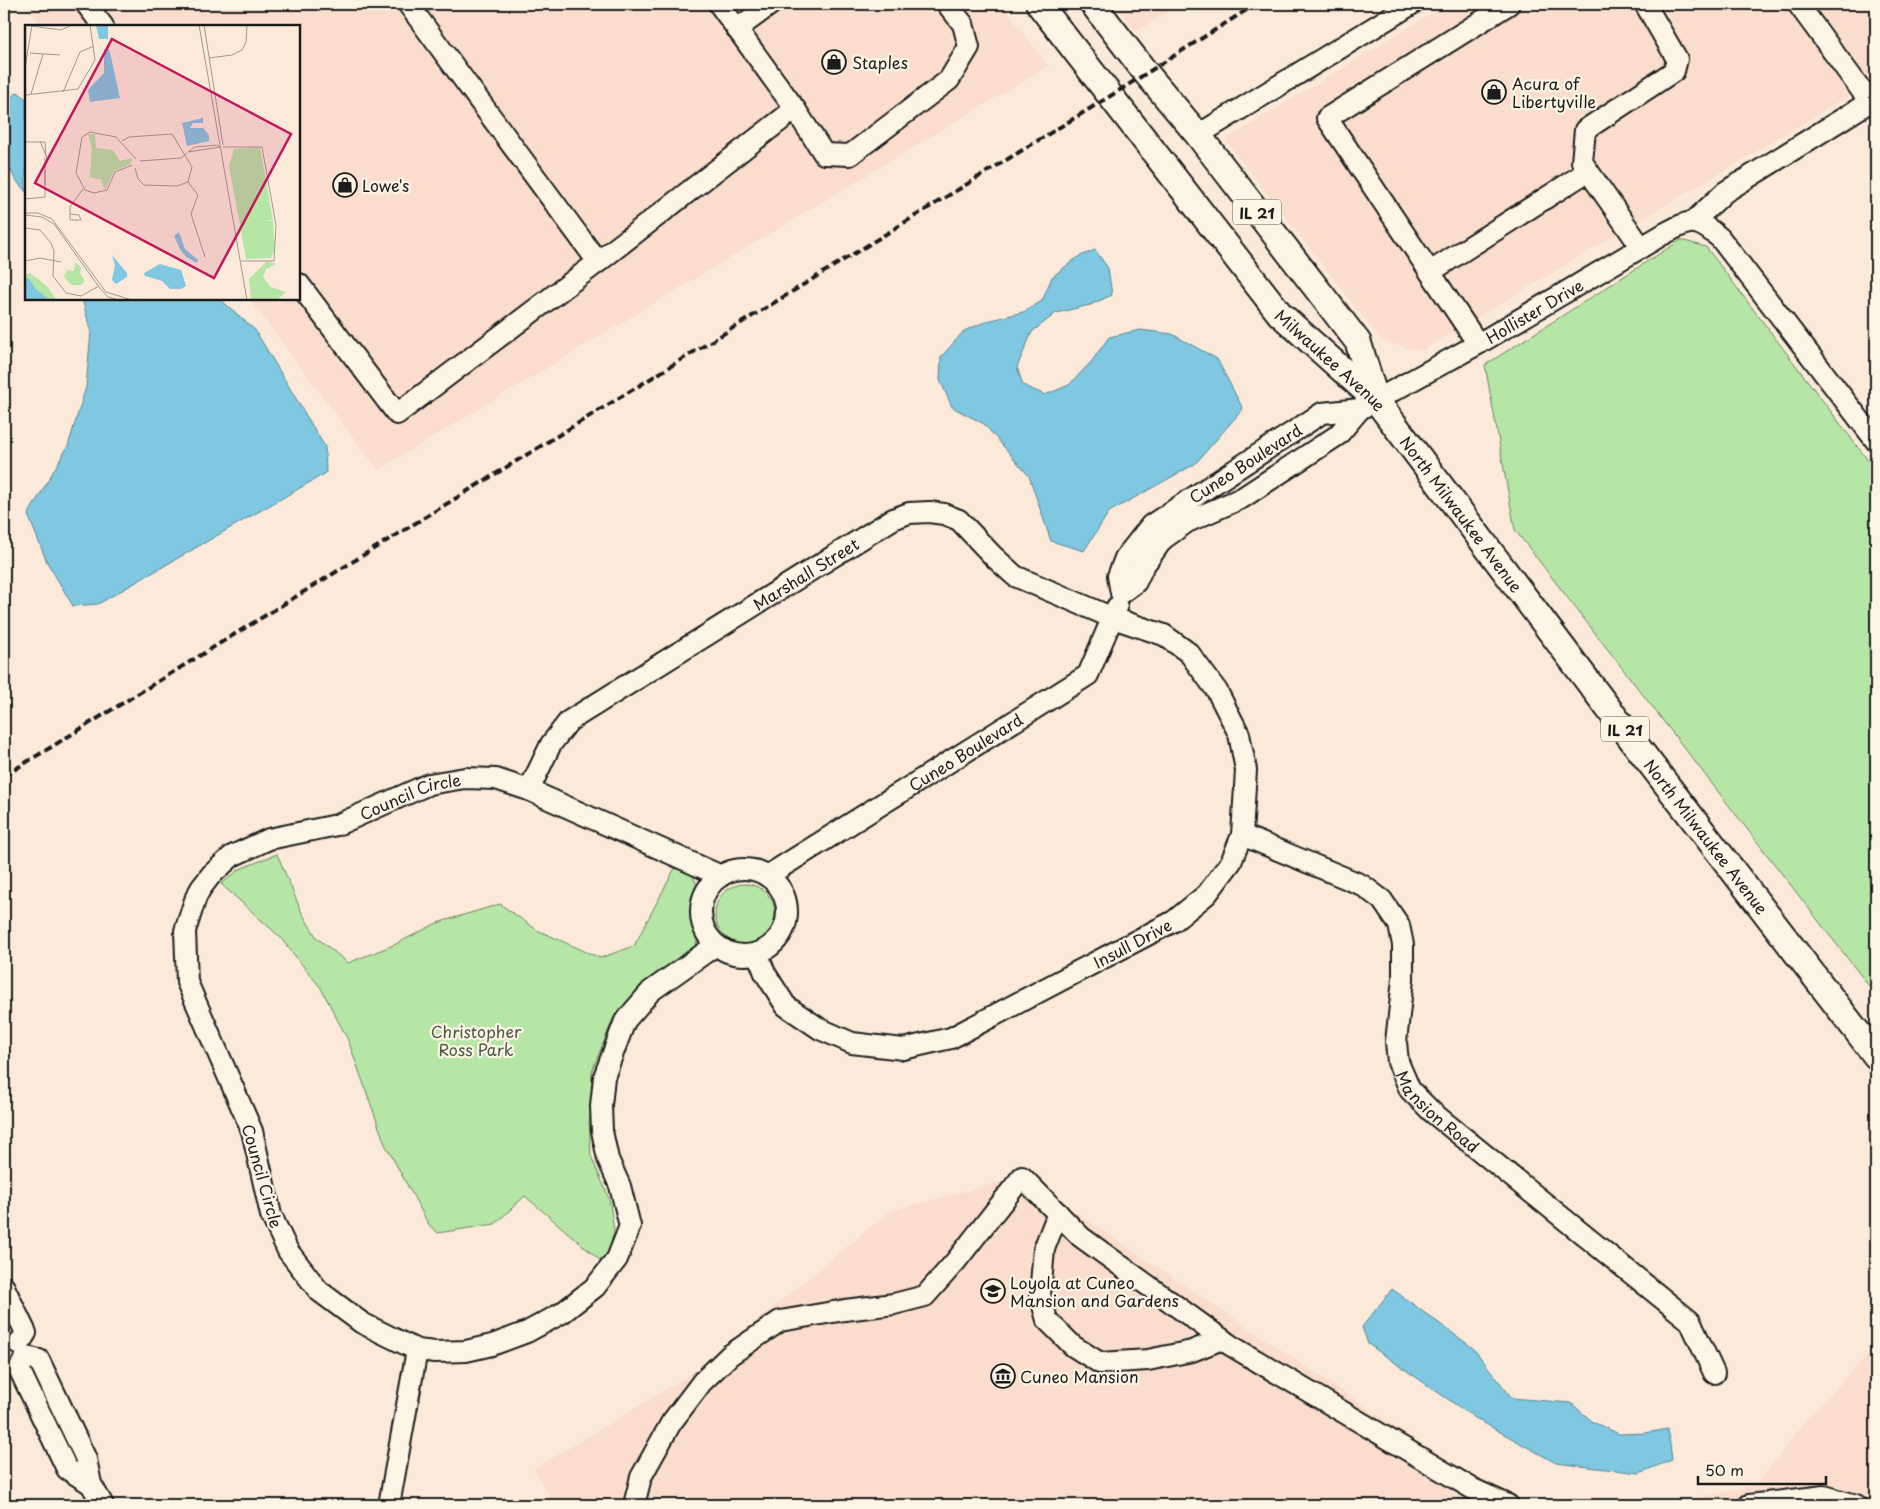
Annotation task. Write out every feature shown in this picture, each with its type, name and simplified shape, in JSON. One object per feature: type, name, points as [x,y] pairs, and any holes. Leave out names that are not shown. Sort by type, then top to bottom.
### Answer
[{"type":"main road","name":"Milwaukee Avenue","points":[[1039,4],[1280,314],[1368,404]]},
{"type":"main road","name":"Milwaukee Avenue","points":[[1093,4],[1358,342],[1368,404]]},
{"type":"main road","name":"North Milwaukee Avenue","points":[[1368,404],[1642,752],[1876,1056]]},
{"type":"street","points":[[86,4],[102,25]]},
{"type":"street","points":[[408,4],[598,262]]},
{"type":"street","points":[[719,4],[795,109],[824,154],[850,155],[949,80],[969,47],[963,24],[947,4]]},
{"type":"street","points":[[1198,136],[1412,4]]},
{"type":"street","points":[[1478,344],[1327,118],[1509,4]]},
{"type":"street","points":[[1641,247],[1582,162],[1584,130],[1674,71],[1676,58],[1645,4]]},
{"type":"street","points":[[1798,4],[1873,100]]},
{"type":"street","points":[[737,29],[766,5]]},
{"type":"street","name":"Hollister Drive","points":[[1368,404],[1478,344],[1681,224],[1693,222],[1725,192],[1873,100]]},
{"type":"street","points":[[300,285],[397,414],[598,262],[795,109]]},
{"type":"street","points":[[1430,272],[1588,171]]},
{"type":"street","points":[[1693,222],[1705,225],[1720,238],[1876,441]]},
{"type":"street","name":"Cuneo Boulevard","points":[[767,876],[1088,675],[1113,618],[1121,593],[1118,576],[1125,558],[1151,526],[1322,413],[1368,404]]},
{"type":"street","name":"Cuneo Boulevard","points":[[1121,593],[1136,582],[1143,567],[1163,539],[1187,522],[1242,498],[1338,435],[1368,404]]},
{"type":"street","points":[[1198,494],[1210,512]]},
{"type":"street","name":"Marshall Street","points":[[530,790],[551,744],[569,721],[893,519],[909,513],[928,512],[944,514],[959,520],[992,556],[1015,576],[1113,618]]},
{"type":"street","name":"Insull Drive","points":[[757,953],[765,973],[786,1006],[820,1029],[852,1043],[903,1049],[951,1038],[1174,921],[1207,894],[1230,862],[1242,835],[1246,770],[1239,734],[1217,691],[1189,653],[1164,635],[1113,618]]},
{"type":"street","name":"Council Circle","points":[[716,944],[650,991],[625,1021],[604,1077],[602,1131],[608,1159],[620,1186],[630,1226],[617,1259],[595,1287],[562,1312],[527,1332],[492,1345],[466,1351],[417,1350],[362,1323],[319,1291],[288,1251],[272,1215],[252,1131],[187,982],[185,931],[196,897],[211,875],[232,856],[269,839],[337,825],[429,784],[465,778],[496,779],[530,790],[720,876]]},
{"type":"street","name":"Mansion Road","points":[[1242,835],[1362,885],[1382,900],[1400,924],[1403,945],[1403,979],[1396,1042],[1398,1062],[1410,1090],[1432,1112],[1690,1321],[1714,1373]]},
{"type":"street","points":[[744,869],[756,871],[767,876],[776,883],[787,905],[787,918],[784,929],[777,940],[768,948],[757,953],[735,954],[725,951],[708,935],[703,922],[701,909],[708,891],[720,876],[732,871],[744,869]]},
{"type":"street","points":[[634,1505],[641,1477],[671,1423],[702,1382],[730,1355],[780,1321],[894,1304],[925,1296],[956,1261],[1022,1177],[1081,1237],[1222,1339],[1465,1484],[1508,1505]]},
{"type":"street","points":[[1058,1212],[1044,1250],[1040,1295],[1047,1320],[1073,1346],[1100,1363],[1148,1360],[1192,1351],[1222,1339]]},
{"type":"street","points":[[4,1287],[26,1333],[16,1346],[19,1369],[67,1469],[91,1484],[103,1505]]},
{"type":"street","points":[[388,1505],[417,1350]]},
{"type":"street","points":[[1749,1505],[1824,1496],[1856,1505]]},
{"type":"shaded area","points":[[25,4],[1002,4],[1048,66],[378,470],[250,300],[300,300],[300,25],[41,25]]},
{"type":"shaded area","points":[[1115,4],[1180,4],[1136,32]]},
{"type":"shaded area","points":[[1447,4],[1876,4],[1876,80],[1421,351],[1382,341],[1225,140]]},
{"type":"shaded area","name":"Loyola at Cuneo Mansion and Gardens","points":[[1022,1176],[1499,1496],[1572,1505],[554,1505],[534,1469],[696,1371],[890,1211]]},
{"type":"shaded area","points":[[1876,1346],[1876,1505],[1650,1505],[1701,1497],[1757,1485],[1808,1417]]},
{"type":"green space","points":[[1681,240],[1706,247],[1876,471],[1876,995],[1515,530],[1485,365]]},
{"type":"green space","name":"Christopher Ross Park","points":[[277,854],[302,913],[317,938],[348,963],[396,944],[437,923],[500,904],[537,930],[600,958],[634,946],[677,864],[693,876],[702,897],[696,945],[638,989],[613,1019],[592,1071],[593,1105],[589,1122],[591,1156],[609,1198],[614,1230],[609,1251],[601,1261],[525,1196],[495,1224],[438,1233],[429,1225],[385,1144],[348,1040],[321,988],[279,936],[221,884],[240,869]]},
{"type":"green space","points":[[745,884],[762,889],[770,897],[775,914],[770,931],[762,939],[745,944],[728,939],[720,931],[715,914],[720,897],[728,889]]},
{"type":"water","points":[[18,92],[25,98],[25,191],[15,179],[4,158],[4,102]]},
{"type":"water","points":[[1095,250],[1108,268],[1112,295],[1090,305],[1056,313],[1032,332],[1017,367],[1023,385],[1045,395],[1069,385],[1092,361],[1109,337],[1140,330],[1172,334],[1217,359],[1243,409],[1195,464],[1109,512],[1084,551],[1051,541],[1029,476],[984,424],[952,407],[940,380],[941,357],[964,331],[987,321],[1023,312],[1042,301],[1052,277],[1078,257]]},
{"type":"water","points":[[82,300],[221,300],[255,330],[325,447],[326,473],[98,604],[73,606],[47,562],[28,515],[68,446],[86,387],[91,331]]},
{"type":"water","points":[[1392,1289],[1473,1348],[1512,1398],[1571,1403],[1593,1422],[1619,1434],[1645,1433],[1668,1429],[1672,1460],[1639,1473],[1556,1463],[1475,1418],[1368,1344],[1362,1327]]},
{"type":"railway","points":[[4,776],[1112,95],[1256,4]]},
{"type":"place","name":"Staples","points":[[834,62]]},
{"type":"place","name":"Acura of Libertyville","points":[[1494,92]]},
{"type":"place","name":"Lowe's","points":[[345,185]]},
{"type":"place","name":"Loyola at Cuneo Mansion and Gardens","points":[[993,1291]]},
{"type":"place","name":"Cuneo Mansion","points":[[1003,1376]]}]
